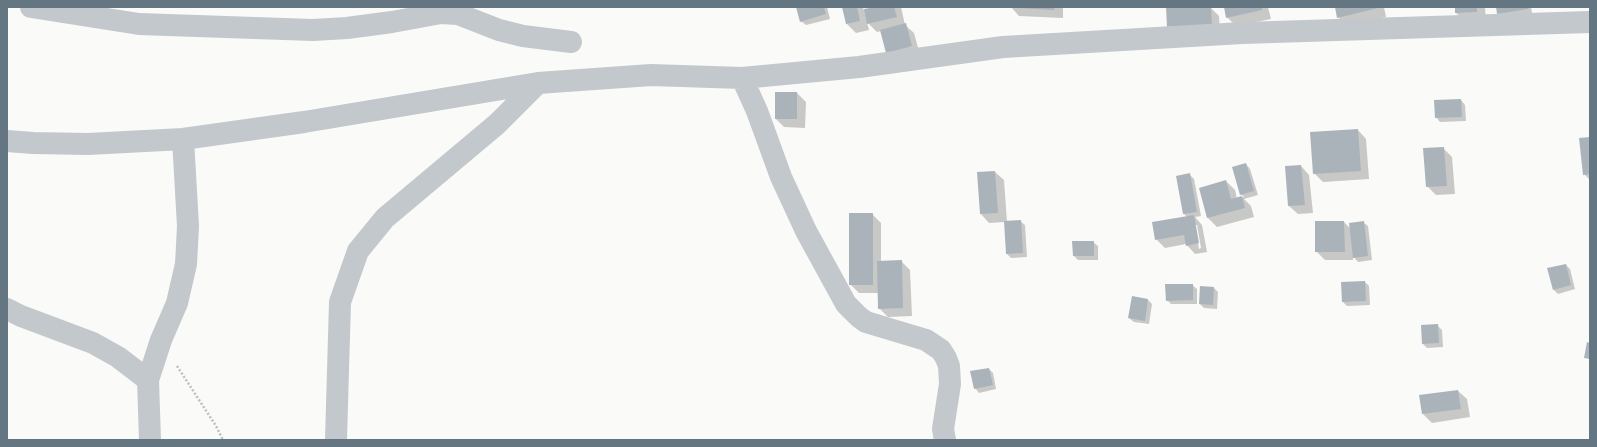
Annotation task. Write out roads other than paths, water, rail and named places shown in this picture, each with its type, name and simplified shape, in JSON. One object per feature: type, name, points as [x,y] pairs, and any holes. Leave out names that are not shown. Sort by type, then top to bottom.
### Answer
[{"type":"street","points":[[31,7],[313,30],[362,26],[441,13],[458,14],[500,30],[523,36],[571,42]]},
{"type":"street","points":[[7,141],[88,144],[183,139],[304,122],[538,83],[651,75],[742,78],[860,66],[1003,47],[1235,34],[1590,22]]},
{"type":"street","points":[[742,78],[758,111],[788,190],[806,230],[846,304],[866,322],[926,340],[940,350],[946,358],[949,366],[950,384],[943,429],[945,440]]},
{"type":"street","points":[[336,440],[340,302],[358,251],[385,218],[496,124],[538,83]]},
{"type":"street","points":[[150,440],[148,380],[161,340],[178,303],[186,264],[188,226],[183,139]]},
{"type":"street","points":[[7,309],[21,316],[93,343],[118,357],[148,380]]}]
